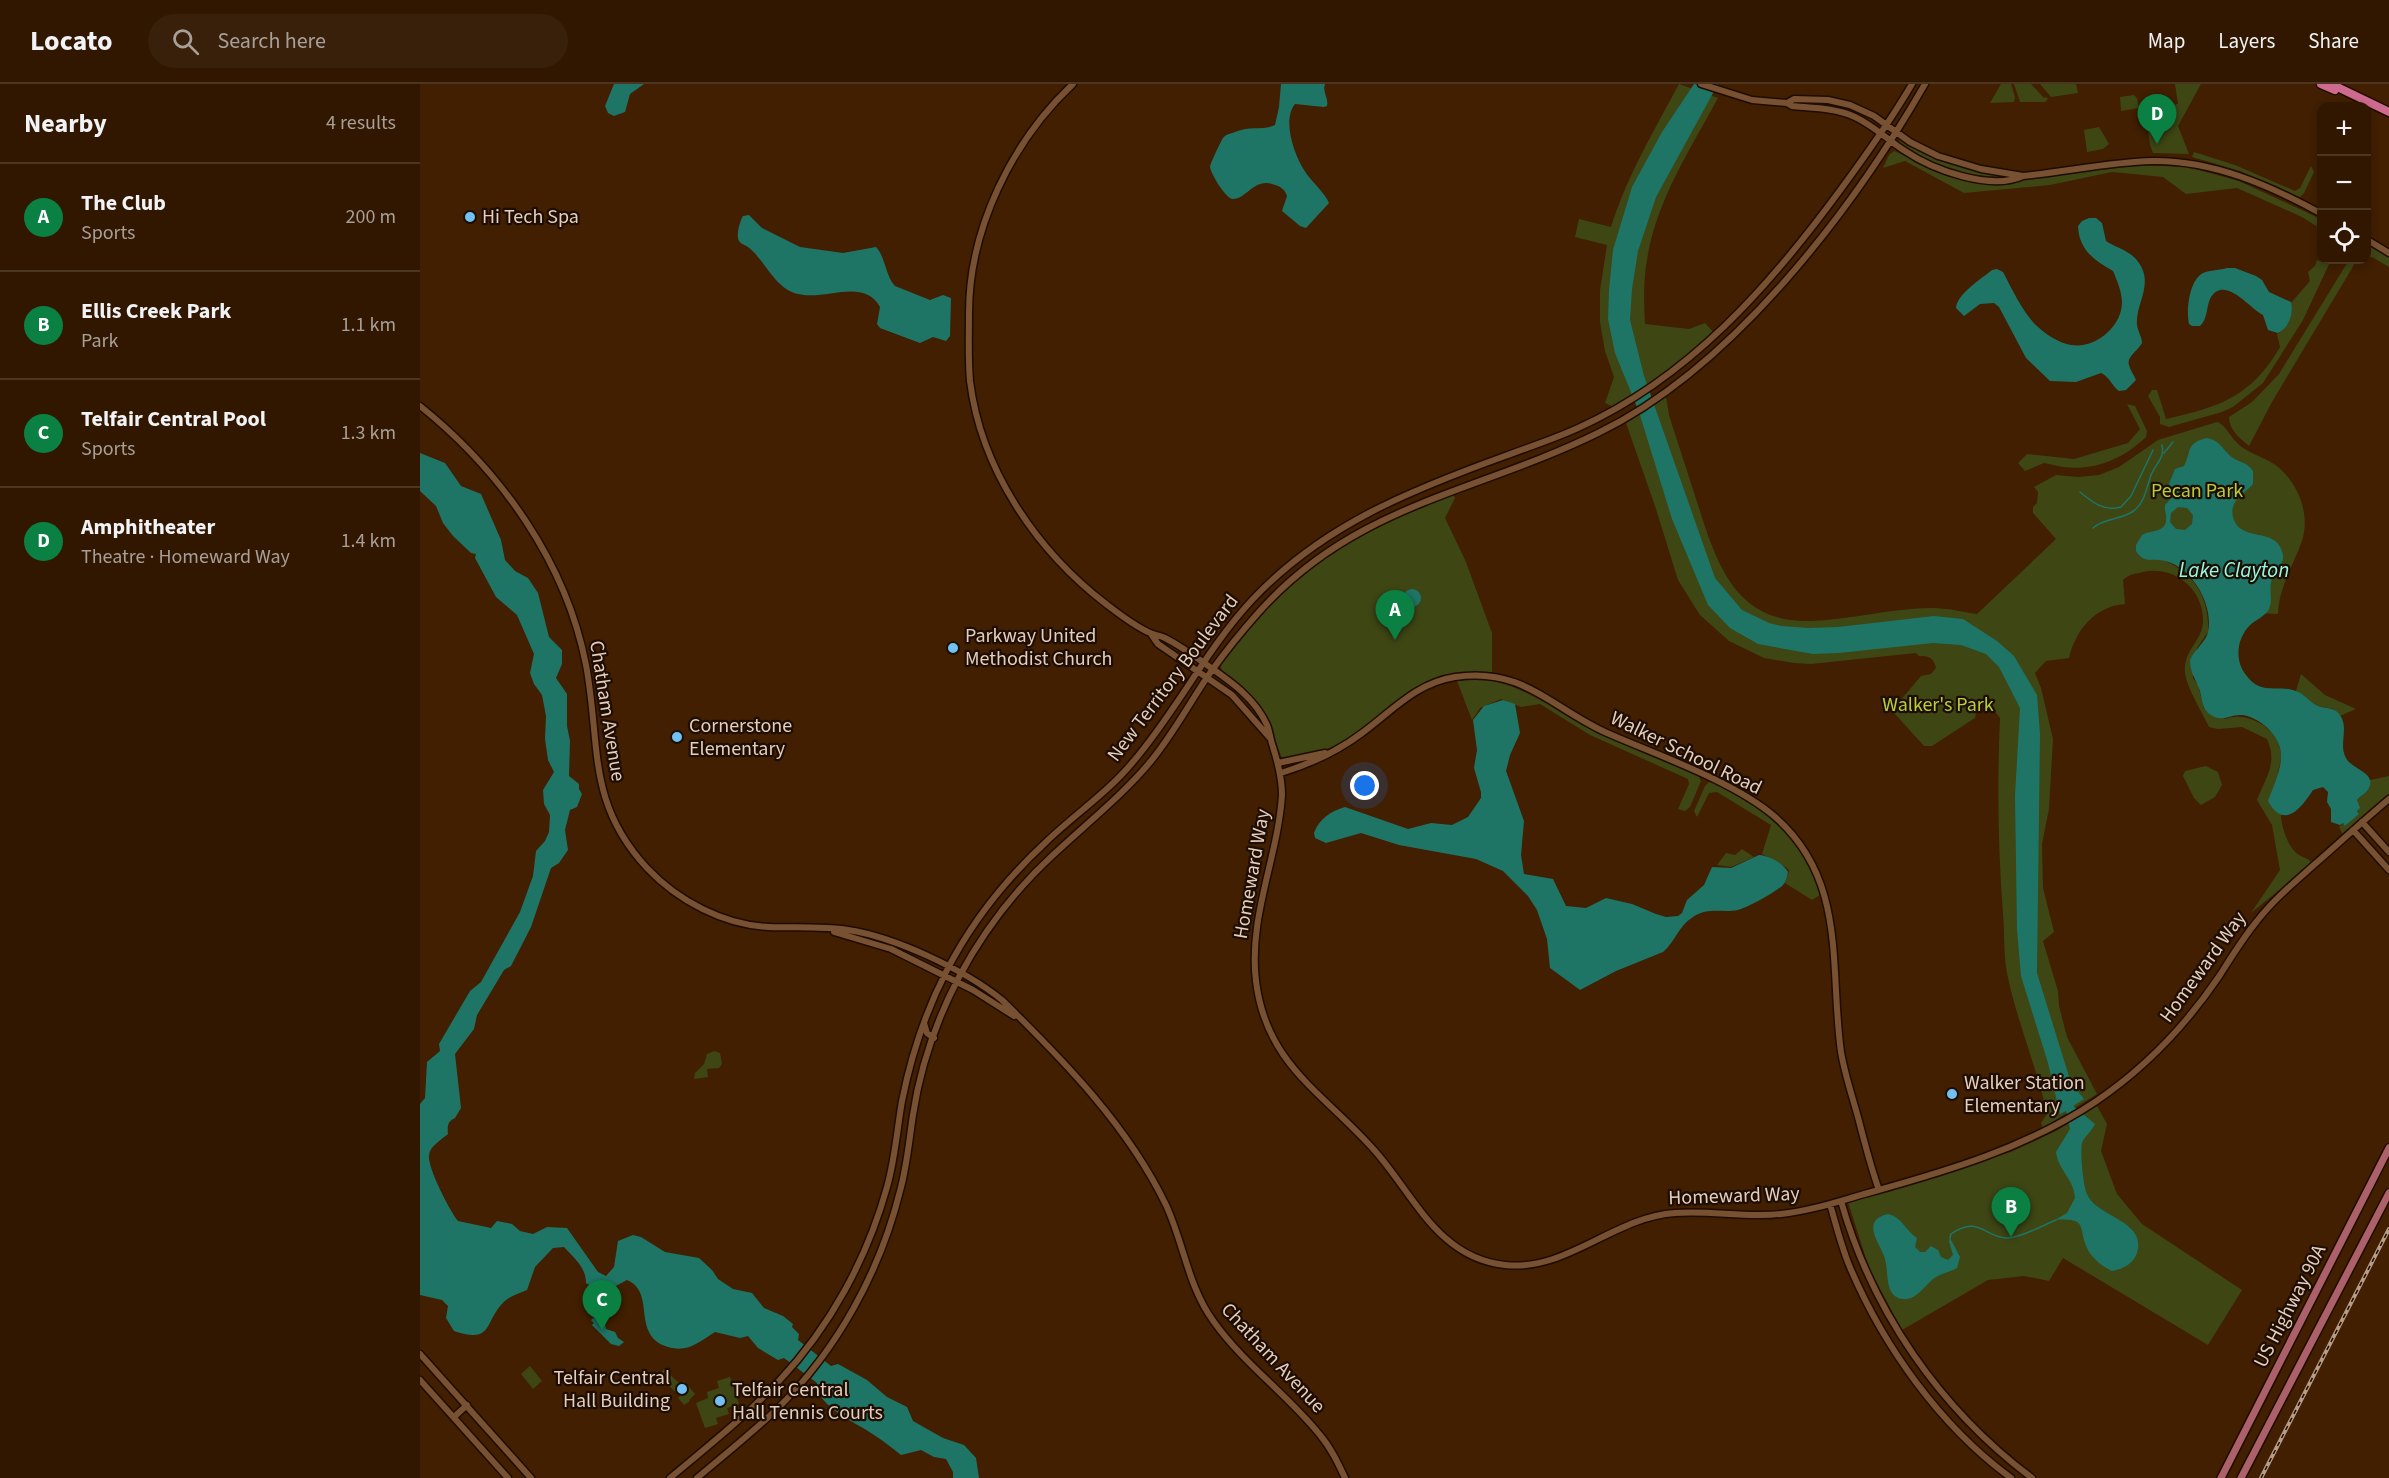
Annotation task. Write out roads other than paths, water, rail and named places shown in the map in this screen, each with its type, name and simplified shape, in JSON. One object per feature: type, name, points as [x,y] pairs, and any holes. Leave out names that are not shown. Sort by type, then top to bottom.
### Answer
[{"type":"highway","points":[[2321,84],[2347,92]]},
{"type":"highway","points":[[2331,84],[2389,112]]},
{"type":"main road","name":"US Highway 90A","points":[[2221,1478],[2389,1148]]},
{"type":"main road","name":"US Highway 90A","points":[[2241,1478],[2389,1193]]},
{"type":"street","name":"Homeward Way","points":[[1073,84],[1047,111],[1023,144],[998,189],[984,225],[971,282],[968,342],[973,398],[987,444],[1001,477],[1032,529],[1075,578],[1107,605],[1151,634],[1163,637],[1237,686],[1266,722],[1281,772],[1282,795],[1255,946],[1256,978],[1264,1017],[1277,1045],[1298,1076],[1372,1148],[1398,1179],[1428,1222],[1448,1243],[1466,1254],[1485,1262],[1512,1266],[1532,1264],[1558,1257],[1632,1222],[1654,1215],[1694,1212],[1778,1215],[1830,1204],[1879,1190],[1993,1155],[2032,1138],[2087,1107],[2166,1043],[2199,1004],[2260,916],[2282,893],[2389,799]]},
{"type":"street","points":[[1701,84],[1752,100],[1787,103],[1792,106],[1847,114],[1881,132],[1920,159],[1960,175],[1994,181],[2136,162],[2192,164],[2231,173],[2317,212]]},
{"type":"street","name":"New Territory Boulevard","points":[[670,1478],[758,1401],[791,1366],[809,1346],[848,1286],[888,1185],[911,1061],[923,1023],[963,940],[1002,889],[1045,843],[1128,768],[1148,744],[1203,662],[1251,601],[1296,560],[1343,526],[1395,500],[1571,432],[1656,384],[1710,341],[1801,243],[1886,125],[1912,84]]},
{"type":"street","name":"New Territory Boulevard","points":[[697,1478],[757,1427],[805,1378],[822,1356],[859,1297],[891,1225],[908,1154],[913,1113],[923,1068],[956,982],[991,925],[1018,890],[1050,857],[1124,791],[1158,752],[1188,710],[1213,669],[1261,609],[1304,569],[1336,545],[1399,512],[1577,443],[1633,414],[1658,398],[1719,350],[1760,308],[1834,221],[1926,84]]},
{"type":"street","points":[[1787,103],[1794,99],[1840,102],[1859,108],[1925,150],[1950,161],[2023,176]]},
{"type":"street","points":[[1821,109],[1822,100]]},
{"type":"street","points":[[2371,242],[2389,253]]},
{"type":"street","name":"Chatham Avenue","points":[[420,406],[448,430],[491,474],[516,505],[551,566],[578,632],[592,700],[595,749],[601,786],[612,816],[634,853],[663,884],[679,896],[717,915],[766,927],[845,929],[886,939],[909,947],[989,990],[1023,1021],[1072,1072],[1105,1111],[1150,1177],[1175,1227],[1195,1289],[1214,1322],[1239,1351],[1309,1421],[1328,1446],[1345,1478]]},
{"type":"street","points":[[1296,560],[1304,569]]},
{"type":"street","name":"Homeward Way","points":[[1151,634],[1158,644],[1240,701],[1270,738]]},
{"type":"street","name":"Walker School Road","points":[[1281,772],[1305,766],[1351,741],[1404,698],[1427,685],[1454,677],[1491,676],[1512,680],[1533,688],[1595,727],[1707,777],[1745,797],[1772,815],[1792,835],[1812,862],[1829,910],[1842,1059],[1879,1190]]},
{"type":"street","points":[[1148,744],[1158,752]]},
{"type":"street","name":"Walker School Road","points":[[1278,763],[1329,753]]},
{"type":"street","points":[[1086,807],[1095,817]]},
{"type":"street","points":[[2362,822],[2389,852]]},
{"type":"street","points":[[2353,830],[2389,870]]},
{"type":"street","name":"Chatham Avenue","points":[[825,929],[891,949],[956,982],[1023,1021]]},
{"type":"street","points":[[923,1023],[927,1033],[934,1038]]},
{"type":"street","points":[[1841,1201],[1873,1287],[1889,1317],[1931,1379],[1980,1434],[2032,1478]]},
{"type":"street","points":[[1830,1204],[1850,1266],[1872,1311],[1905,1365],[1925,1393],[1963,1435],[2011,1478]]},
{"type":"street","points":[[420,1354],[531,1478]]},
{"type":"street","points":[[420,1380],[508,1478]]},
{"type":"street","points":[[454,1417],[467,1406]]},
{"type":"water","points":[[614,84],[644,84],[630,94],[625,112],[614,116],[608,113],[605,106]]},
{"type":"water","points":[[1281,84],[1325,84],[1327,106],[1295,104],[1291,111],[1289,128],[1300,163],[1329,203],[1306,228],[1300,226],[1282,211],[1287,196],[1280,187],[1263,183],[1233,199],[1223,191],[1210,167],[1225,136],[1241,130],[1275,125]]},
{"type":"water","points":[[1694,84],[1718,84],[1656,197],[1638,251],[1630,320],[1644,376],[1715,578],[1742,610],[1781,626],[1838,627],[1934,616],[1963,619],[1997,641],[2014,656],[2037,695],[2040,734],[2037,973],[2071,1083],[2084,1099],[2073,1106],[2095,1124],[2082,1143],[2082,1169],[2087,1194],[2100,1209],[2128,1226],[2135,1233],[2138,1242],[2135,1257],[2120,1269],[2112,1271],[2093,1257],[2078,1223],[2073,1220],[2055,1220],[2067,1213],[2075,1198],[2072,1185],[2056,1152],[2070,1129],[2066,1111],[2060,1114],[2048,1063],[2021,976],[2017,929],[2015,796],[2020,708],[1999,667],[1986,654],[1961,645],[1933,643],[1813,654],[1758,644],[1730,628],[1708,605],[1672,519],[1639,412],[1615,353],[1608,319],[1609,290],[1613,250],[1632,187],[1662,132]]},
{"type":"water","points":[[749,215],[762,228],[800,247],[843,253],[876,247],[895,286],[930,300],[943,295],[951,298],[950,336],[946,341],[933,337],[920,343],[880,328],[877,324],[880,307],[873,298],[864,293],[809,295],[790,291],[776,280],[754,253],[739,240],[738,230],[742,218]]},
{"type":"water","points":[[2089,218],[2096,218],[2102,223],[2106,241],[2135,258],[2144,275],[2144,292],[2137,317],[2142,343],[2129,359],[2136,380],[2126,390],[2119,391],[2101,373],[2076,382],[2050,381],[2026,358],[1999,307],[1994,303],[1980,304],[1964,316],[1956,308],[1960,297],[1970,287],[1992,270],[1997,269],[2003,272],[2028,316],[2045,333],[2058,341],[2071,345],[2098,340],[2112,328],[2117,320],[2121,311],[2122,298],[2113,271],[2094,258],[2081,242],[2078,226]]},
{"type":"water","points":[[2235,268],[2256,276],[2262,280],[2269,292],[2291,302],[2290,320],[2282,331],[2278,333],[2268,330],[2263,315],[2237,295],[2222,290],[2216,292],[2210,299],[2203,323],[2200,326],[2189,324],[2188,304],[2194,282],[2203,273]]},
{"type":"water","name":"Lake Clayton","points":[[2206,438],[2215,441],[2233,458],[2251,468],[2253,484],[2236,501],[2233,506],[2233,517],[2243,530],[2274,540],[2280,546],[2283,555],[2282,562],[2272,579],[2271,603],[2268,611],[2250,625],[2242,636],[2239,656],[2242,669],[2257,685],[2296,691],[2315,705],[2332,709],[2339,714],[2344,724],[2343,747],[2346,758],[2364,772],[2370,780],[2367,791],[2357,800],[2360,808],[2357,811],[2359,814],[2345,826],[2343,823],[2340,825],[2331,822],[2331,809],[2327,802],[2328,792],[2323,787],[2313,790],[2304,803],[2292,813],[2280,814],[2274,810],[2268,801],[2281,756],[2274,735],[2263,724],[2249,717],[2238,715],[2219,718],[2207,712],[2191,670],[2190,660],[2208,632],[2208,610],[2199,589],[2184,571],[2175,565],[2165,561],[2142,558],[2136,551],[2136,545],[2142,535],[2160,529],[2165,524],[2165,505],[2174,495],[2169,484],[2175,469],[2184,466],[2190,449],[2199,440]],"holes":[[[2178,507],[2187,508],[2193,515],[2192,524],[2185,530],[2176,529],[2170,522],[2171,513]]]},
{"type":"water","points":[[420,453],[445,463],[461,486],[481,494],[501,540],[505,560],[515,571],[528,578],[538,593],[549,637],[562,650],[562,664],[556,678],[567,694],[567,726],[570,741],[569,776],[579,784],[582,794],[577,807],[570,810],[565,830],[568,850],[559,863],[551,868],[531,927],[511,966],[504,970],[477,1015],[474,1029],[455,1054],[461,1108],[448,1124],[448,1134],[434,1146],[429,1155],[435,1179],[450,1208],[458,1221],[491,1228],[497,1221],[512,1224],[520,1231],[533,1234],[547,1227],[567,1228],[598,1272],[606,1276],[614,1267],[618,1241],[633,1235],[641,1237],[665,1252],[699,1258],[718,1279],[733,1289],[752,1293],[764,1308],[783,1316],[793,1324],[792,1327],[799,1334],[798,1340],[831,1366],[838,1364],[867,1380],[887,1397],[907,1407],[913,1421],[943,1438],[964,1445],[976,1458],[979,1478],[953,1478],[953,1472],[946,1459],[934,1457],[921,1450],[901,1455],[838,1413],[823,1399],[818,1391],[817,1383],[784,1358],[778,1360],[758,1348],[748,1336],[740,1338],[715,1332],[693,1346],[682,1349],[668,1347],[657,1341],[646,1324],[641,1294],[636,1286],[627,1280],[612,1288],[599,1291],[586,1283],[582,1267],[564,1247],[553,1248],[535,1267],[527,1290],[506,1300],[487,1328],[476,1335],[454,1331],[446,1318],[448,1306],[442,1300],[420,1295],[420,1104],[425,1098],[427,1062],[440,1051],[439,1044],[470,991],[481,982],[520,912],[533,876],[536,851],[549,832],[550,815],[544,804],[543,790],[554,772],[548,760],[545,739],[546,716],[542,695],[530,673],[534,654],[517,615],[496,597],[475,558],[476,554],[471,553],[453,536],[443,523],[436,506],[420,491]]},
{"type":"water","points":[[1412,589],[1418,592],[1421,598],[1418,604],[1412,607],[1406,604],[1403,598],[1406,592]]},
{"type":"water","points":[[1503,700],[1515,704],[1520,733],[1506,771],[1524,821],[1521,855],[1524,874],[1553,879],[1566,906],[1586,908],[1606,898],[1632,904],[1666,917],[1678,916],[1682,913],[1687,900],[1704,885],[1712,867],[1731,868],[1759,855],[1776,860],[1786,869],[1788,872],[1784,884],[1742,909],[1699,914],[1684,924],[1663,952],[1616,971],[1580,990],[1550,968],[1547,939],[1537,910],[1528,896],[1503,871],[1476,859],[1399,845],[1361,833],[1326,843],[1315,838],[1314,833],[1322,820],[1330,813],[1345,807],[1408,829],[1431,823],[1452,825],[1468,817],[1481,798],[1474,768],[1477,750],[1473,720],[1484,706]]},
{"type":"water","points":[[1888,1214],[1897,1218],[1917,1238],[1915,1247],[1920,1252],[1925,1252],[1931,1246],[1938,1250],[1941,1257],[1948,1260],[1953,1255],[1950,1238],[1960,1257],[1957,1268],[1936,1277],[1912,1297],[1902,1299],[1896,1297],[1888,1283],[1885,1259],[1873,1227],[1879,1217]]},
{"type":"water","points":[[598,1314],[605,1323],[606,1329],[615,1332],[624,1342],[619,1346],[611,1344],[592,1325],[594,1323],[591,1320]]},
{"type":"waterway","points":[[2164,453],[2173,442]]},
{"type":"waterway","points":[[2093,528],[2102,522],[2127,515],[2136,509],[2161,457],[2162,445]]},
{"type":"waterway","points":[[2080,492],[2104,507],[2121,507],[2131,496],[2153,450]]},
{"type":"waterway","points":[[1950,1238],[1951,1234],[1969,1226],[2000,1237],[2014,1237],[2056,1220]]},
{"type":"railway","points":[[2261,1478],[2389,1229]]},
{"type":"place","name":"Amphitheater","points":[[2157,144]]},
{"type":"place","name":"Hi Tech Spa","points":[[470,217]]},
{"type":"place","name":"The Club","points":[[1395,640]]},
{"type":"place","name":"Parkway United Methodist Church","points":[[953,648]]},
{"type":"place","name":"Cornerstone Elementary","points":[[677,737]]},
{"type":"place","name":"Walker Station Elementary","points":[[1952,1094]]},
{"type":"place","name":"Ellis Creek Park","points":[[2011,1237]]},
{"type":"place","name":"Telfair Central Pool","points":[[602,1330]]},
{"type":"place","name":"Telfair Central Hall Building","points":[[682,1389]]},
{"type":"place","name":"Telfair Central Hall Tennis Courts","points":[[720,1401]]},
{"type":"park label","name":"Pecan Park","points":[[2197,491]]},
{"type":"park label","name":"Walker's Park","points":[[1938,705]]}]
